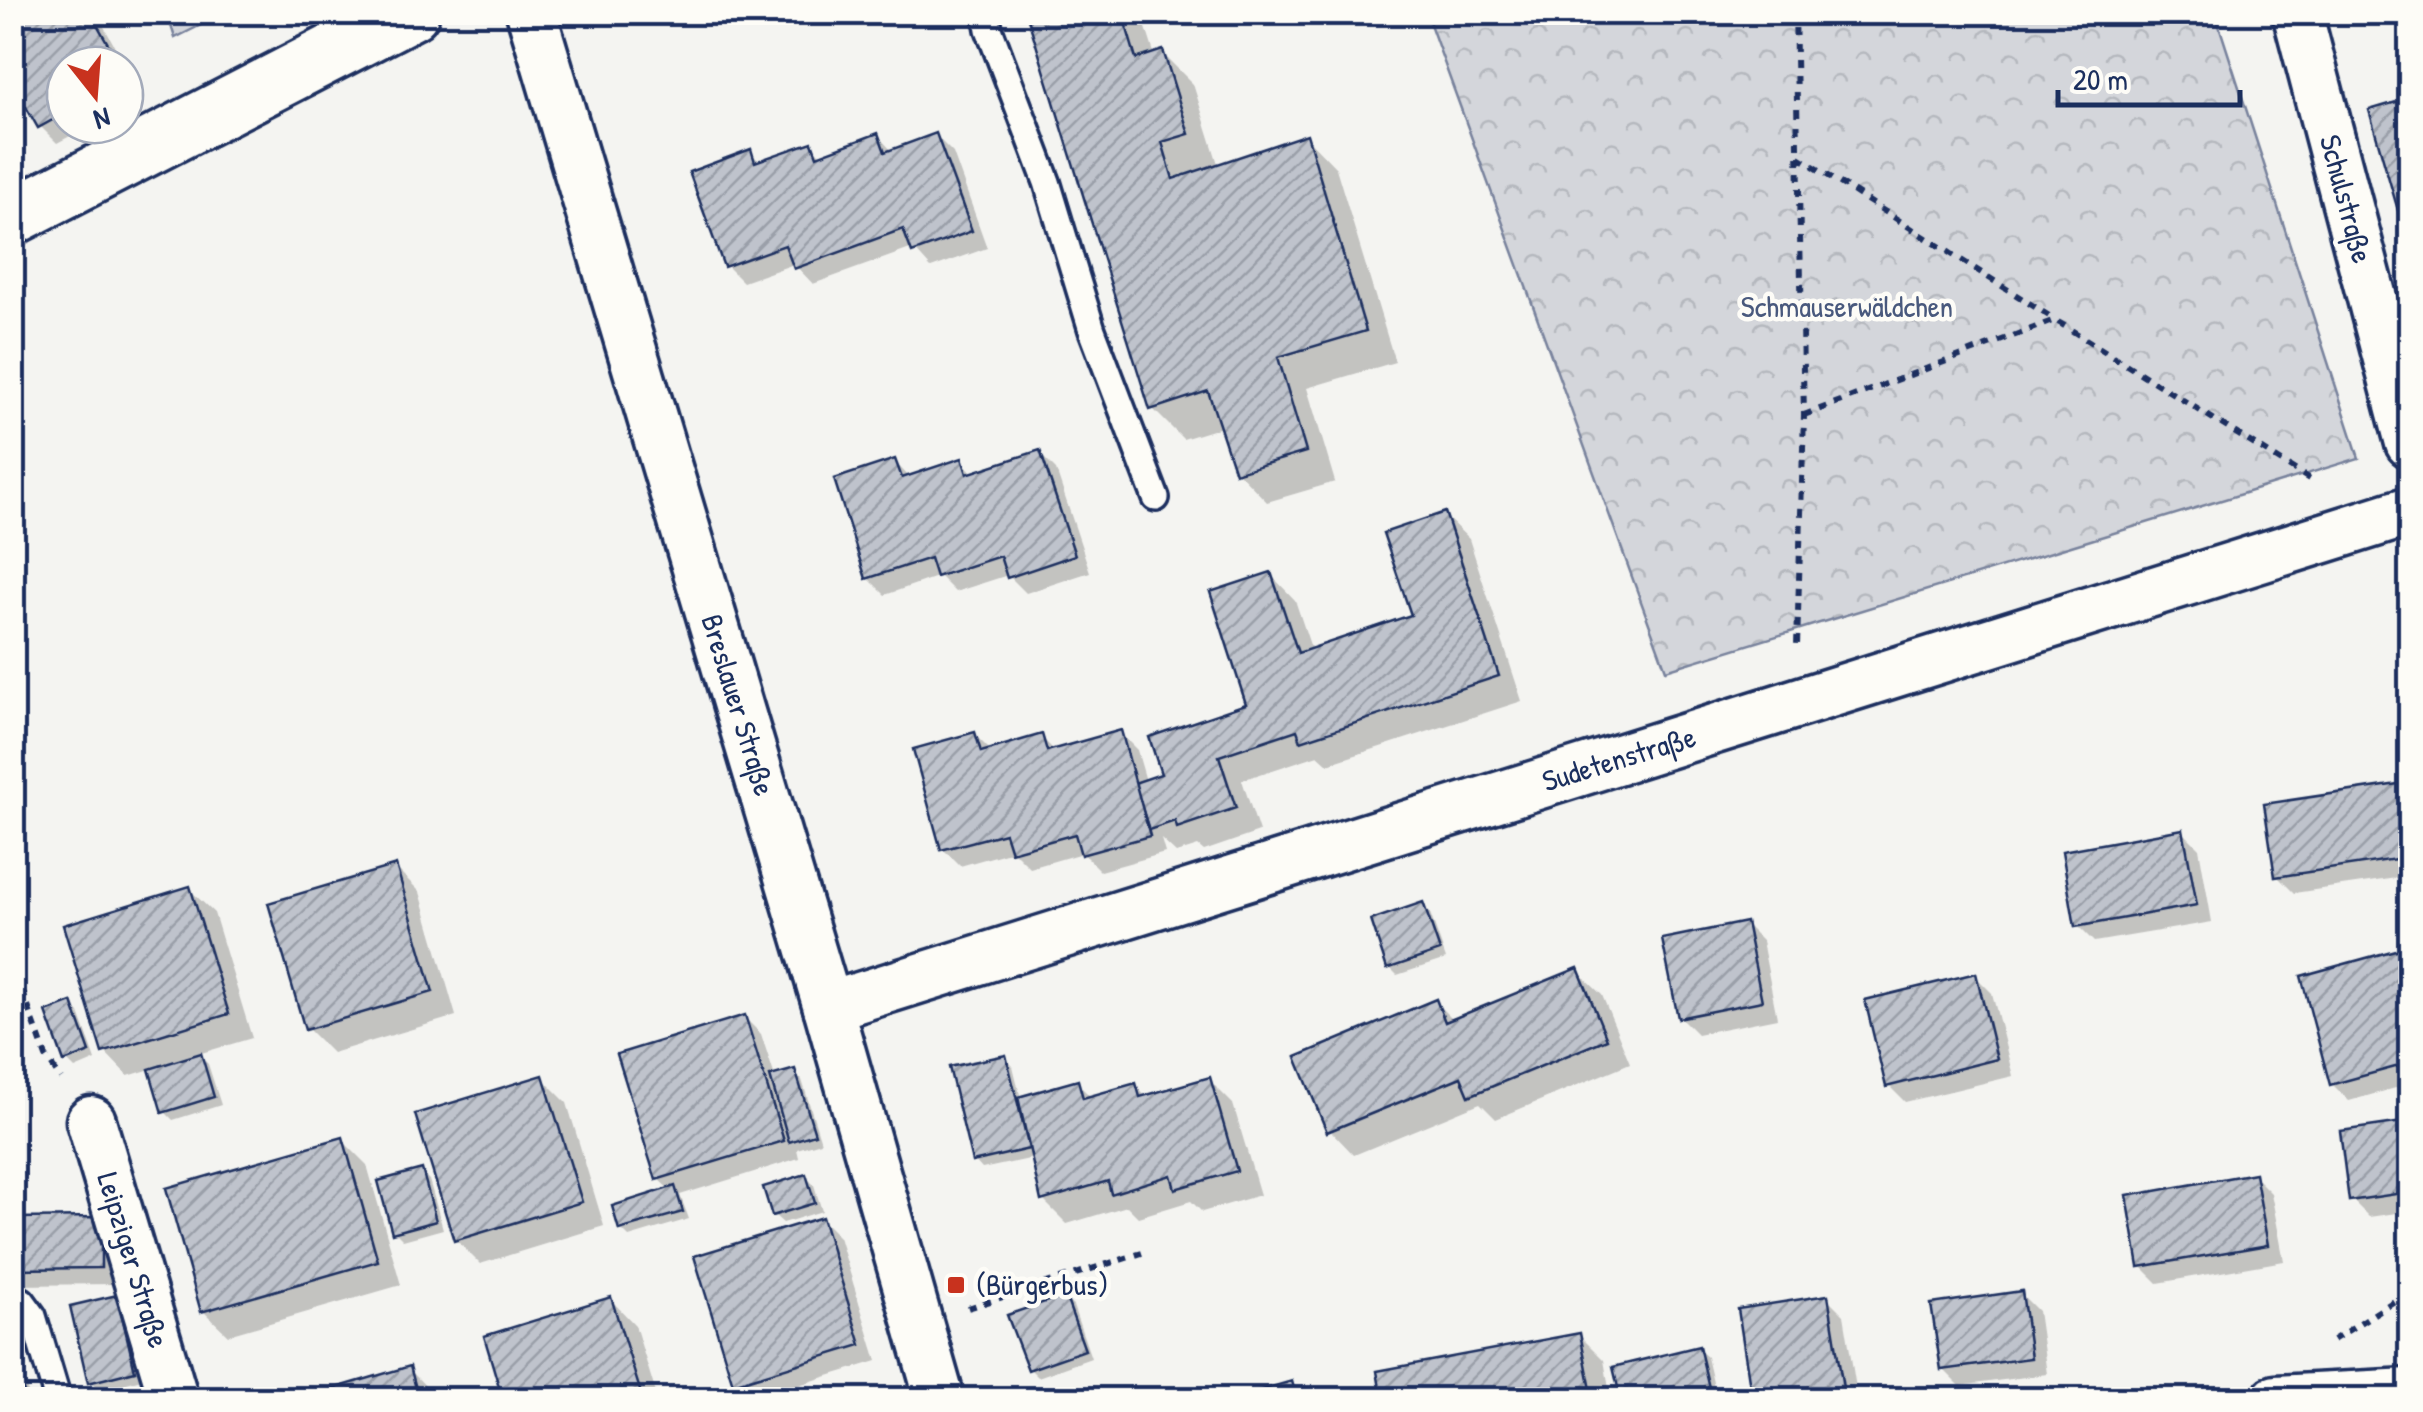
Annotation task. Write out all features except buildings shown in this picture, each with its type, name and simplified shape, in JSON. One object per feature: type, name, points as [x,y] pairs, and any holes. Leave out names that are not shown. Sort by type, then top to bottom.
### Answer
[{"type":"main road","points":[[12,218],[411,12]]},
{"type":"street","name":"Breslauer Straße","points":[[531,12],[828,1007],[940,1400]]},
{"type":"street","name":"Schulstraße","points":[[2297,12],[2410,443]]},
{"type":"street","name":"Sudetenstraße","points":[[828,1007],[2410,511]]},
{"type":"street","name":"Leipziger Straße","points":[[91,1121],[174,1400]]},
{"type":"street","points":[[2276,1400],[2410,1393]]},
{"type":"lane","points":[[986,12],[1047,182],[1092,330],[1156,498]]},
{"type":"lane","points":[[12,1299],[22,1301],[34,1316],[58,1400]]},
{"type":"path","points":[[1795,12],[1804,415],[1797,657]]},
{"type":"path","points":[[1798,157],[2324,488],[2304,494]]},
{"type":"path","points":[[1804,415],[2055,320]]},
{"type":"path","points":[[12,961],[46,1057],[91,1121]]},
{"type":"path","points":[[919,1324],[1142,1254]]},
{"type":"green space","points":[[167,12],[225,13],[175,38]]},
{"type":"green space","name":"Schmauserwäldchen","points":[[1426,13],[2215,13],[2359,458],[1666,670]]},
{"type":"place","name":"(Bürgerbus)","points":[[956,1285]]}]
